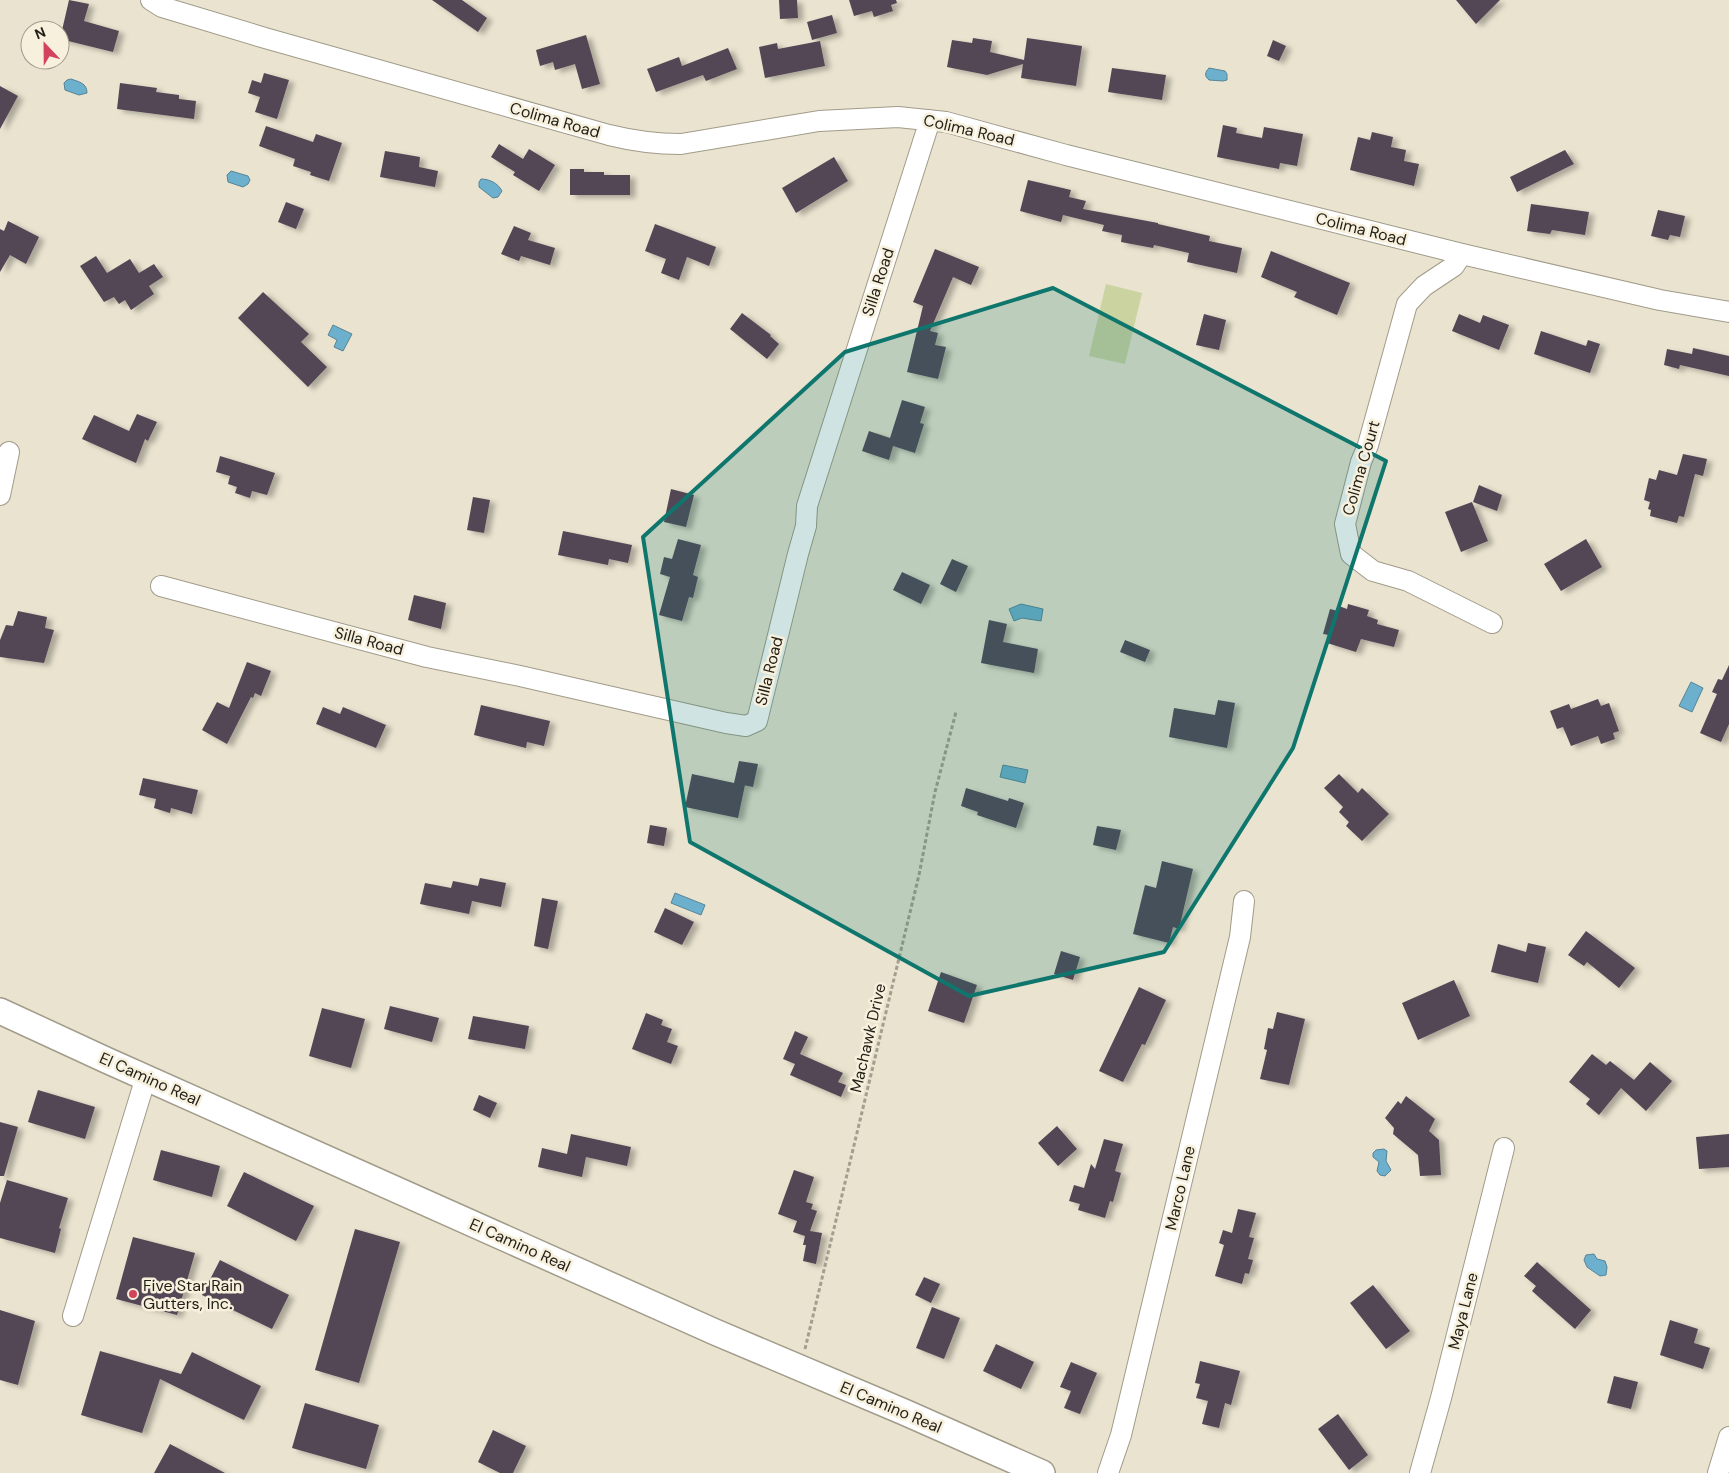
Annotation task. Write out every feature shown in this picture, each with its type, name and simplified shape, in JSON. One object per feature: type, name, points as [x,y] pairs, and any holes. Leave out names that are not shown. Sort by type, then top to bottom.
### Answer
[{"type":"main road","name":"El Camino Real","points":[[0,1011],[800,1369],[904,1412],[1042,1473]]},
{"type":"street","name":"Colima Road","points":[[151,0],[162,8],[265,38],[636,141],[658,144],[681,144],[819,121],[898,117],[946,122],[1066,155],[1462,254],[1660,300],[1729,312]]},
{"type":"street","name":"Silla Road","points":[[161,586],[428,657],[726,723],[746,726],[757,721],[806,526],[807,506],[930,120]]},
{"type":"street","name":"Colima Court","points":[[1462,254],[1454,266],[1424,286],[1407,304],[1345,524],[1351,554],[1373,571],[1408,581],[1492,623]]},
{"type":"street","points":[[0,495],[9,452]]},
{"type":"street","name":"Marco Lane","points":[[1108,1473],[1121,1435],[1240,937],[1244,901]]},
{"type":"street","points":[[73,1316],[146,1077]]},
{"type":"street","name":"Maya Lane","points":[[1420,1473],[1441,1398],[1504,1148]]},
{"type":"street","points":[[1718,1473],[1729,1437]]},
{"type":"path","name":"Machawk Drive","points":[[800,1369],[917,884],[935,792],[956,712]]},
{"type":"highlighted area","points":[[1053,288],[1386,461],[1293,748],[1164,952],[969,996],[690,842],[643,537],[845,352]]},
{"type":"green space","points":[[1106,284],[1142,293],[1125,364],[1089,356]]},
{"type":"water","points":[[1209,68],[1225,71],[1227,80],[1209,80],[1206,74]]},
{"type":"water","points":[[71,79],[84,85],[87,93],[79,95],[65,90],[64,83]]},
{"type":"water","points":[[231,171],[248,176],[250,180],[248,184],[243,187],[228,182],[227,175]]},
{"type":"water","points":[[481,179],[490,181],[498,186],[502,191],[498,197],[493,198],[479,187]]},
{"type":"water","points":[[333,325],[352,334],[343,351],[334,347],[337,340],[328,335]]},
{"type":"water","points":[[1021,604],[1043,609],[1041,621],[1022,618],[1014,621],[1009,609]]},
{"type":"water","points":[[1691,682],[1703,688],[1692,712],[1679,706]]},
{"type":"water","points":[[1003,765],[1028,770],[1025,783],[1000,777]]},
{"type":"water","points":[[675,893],[705,905],[701,915],[671,903]]},
{"type":"water","points":[[1384,1149],[1387,1151],[1386,1161],[1391,1170],[1385,1176],[1380,1175],[1377,1171],[1379,1162],[1373,1157],[1373,1153],[1376,1150]]},
{"type":"water","points":[[1594,1254],[1597,1259],[1605,1261],[1607,1267],[1606,1275],[1600,1276],[1587,1267],[1584,1260],[1586,1255]]},
{"type":"building","points":[[69,0],[89,4],[84,21],[119,31],[113,52],[70,41],[70,20],[64,20]]},
{"type":"building","points":[[432,0],[462,0],[487,18],[478,32]]},
{"type":"building","points":[[779,0],[797,0],[798,18],[780,19]]},
{"type":"building","points":[[849,0],[896,0],[897,3],[891,5],[893,11],[874,17],[872,11],[854,16]]},
{"type":"building","points":[[1456,0],[1500,0],[1476,24]]},
{"type":"building","points":[[832,15],[837,33],[812,40],[807,22]]},
{"type":"building","points":[[586,35],[600,84],[582,89],[575,64],[555,70],[553,62],[540,66],[536,50]]},
{"type":"building","points":[[973,38],[992,41],[990,52],[1024,60],[1027,38],[1082,46],[1076,86],[1021,78],[1023,64],[987,75],[947,67],[952,40],[972,43]]},
{"type":"building","points":[[1273,40],[1286,46],[1279,61],[1267,56]]},
{"type":"building","points":[[820,41],[825,66],[765,78],[759,47],[777,43],[778,49]]},
{"type":"building","points":[[728,48],[737,69],[706,81],[703,75],[656,92],[647,69],[679,57],[682,66]]},
{"type":"building","points":[[1112,68],[1166,75],[1162,100],[1108,92]]},
{"type":"building","points":[[264,73],[289,80],[277,119],[255,112],[260,97],[248,93],[252,80],[261,83]]},
{"type":"building","points":[[120,83],[157,88],[156,92],[179,95],[179,99],[196,101],[194,119],[117,109]]},
{"type":"building","points":[[0,86],[18,96],[0,129]]},
{"type":"building","points":[[1223,125],[1237,128],[1236,133],[1262,138],[1264,127],[1303,134],[1297,166],[1280,163],[1279,169],[1217,157]]},
{"type":"building","points":[[266,126],[313,142],[316,134],[342,143],[329,181],[310,175],[311,172],[293,166],[295,159],[259,146]]},
{"type":"building","points":[[1372,132],[1393,137],[1391,147],[1406,150],[1404,161],[1419,164],[1414,186],[1350,170],[1358,137],[1370,140]]},
{"type":"building","points":[[499,144],[523,159],[529,149],[555,165],[539,191],[513,175],[515,172],[491,157]]},
{"type":"building","points":[[1565,150],[1574,164],[1517,192],[1510,177]]},
{"type":"building","points":[[385,151],[420,157],[419,167],[438,171],[435,187],[380,177]]},
{"type":"building","points":[[834,157],[848,181],[796,213],[782,188]]},
{"type":"building","points":[[570,169],[584,169],[584,172],[604,172],[604,175],[630,175],[630,195],[570,195]]},
{"type":"building","points":[[1028,180],[1071,190],[1069,197],[1086,201],[1083,209],[1158,223],[1210,236],[1209,241],[1242,248],[1237,273],[1187,262],[1189,253],[1154,245],[1153,248],[1121,242],[1122,235],[1102,231],[1104,225],[1063,215],[1061,222],[1020,211]]},
{"type":"building","points":[[286,202],[304,209],[296,229],[278,222]]},
{"type":"building","points":[[1531,204],[1589,212],[1585,235],[1552,230],[1550,234],[1527,231]]},
{"type":"building","points":[[1658,210],[1685,216],[1680,237],[1670,235],[1668,240],[1651,236]]},
{"type":"building","points":[[8,221],[39,237],[26,264],[10,255],[0,272],[0,229],[4,231]]},
{"type":"building","points":[[655,224],[716,247],[709,266],[687,257],[679,280],[661,273],[666,259],[645,251]]},
{"type":"building","points":[[514,226],[531,233],[528,240],[555,248],[550,265],[521,256],[519,261],[501,254]]},
{"type":"building","points":[[935,249],[979,267],[971,285],[953,277],[930,331],[938,333],[935,345],[946,347],[938,379],[907,372],[923,306],[913,302]]},
{"type":"building","points":[[1271,251],[1350,283],[1337,315],[1294,297],[1297,292],[1261,277]]},
{"type":"building","points":[[96,256],[107,273],[130,259],[139,273],[154,264],[163,277],[149,286],[154,294],[131,310],[125,300],[119,304],[114,297],[104,302],[80,266]]},
{"type":"building","points":[[263,292],[309,334],[301,342],[327,367],[308,387],[238,318]]},
{"type":"building","points":[[742,313],[771,335],[779,344],[767,359],[730,329]]},
{"type":"building","points":[[1204,314],[1226,320],[1219,350],[1196,345]]},
{"type":"building","points":[[1459,314],[1480,323],[1483,315],[1509,325],[1499,350],[1452,331]]},
{"type":"building","points":[[1541,331],[1586,346],[1588,340],[1600,344],[1590,373],[1534,354]]},
{"type":"building","points":[[1693,348],[1729,356],[1729,376],[1680,365],[1679,369],[1664,365],[1667,349],[1692,354]]},
{"type":"building","points":[[902,400],[925,407],[920,423],[924,424],[915,453],[893,446],[889,460],[862,451],[869,431],[890,438]]},
{"type":"building","points":[[137,414],[157,422],[148,441],[145,439],[136,463],[82,439],[94,415],[129,431]]},
{"type":"building","points":[[1683,454],[1707,459],[1703,476],[1695,474],[1684,517],[1679,516],[1677,523],[1650,516],[1651,510],[1648,509],[1650,502],[1644,500],[1649,478],[1656,480],[1659,470],[1677,475]]},
{"type":"building","points":[[220,456],[275,473],[267,495],[252,491],[250,498],[235,493],[237,487],[228,484],[230,476],[216,472]]},
{"type":"building","points":[[1479,485],[1502,495],[1497,511],[1473,502]]},
{"type":"building","points":[[671,489],[694,495],[686,527],[664,522]]},
{"type":"building","points":[[473,497],[490,500],[484,533],[467,530]]},
{"type":"building","points":[[1472,502],[1488,541],[1461,552],[1445,512]]},
{"type":"building","points":[[563,531],[632,545],[628,563],[609,559],[608,565],[558,555]]},
{"type":"building","points":[[678,539],[701,545],[693,575],[698,577],[693,598],[689,597],[682,621],[659,615],[670,577],[660,574],[664,557],[672,559]]},
{"type":"building","points":[[1586,539],[1602,567],[1561,591],[1544,564]]},
{"type":"building","points":[[952,559],[968,566],[956,592],[940,584]]},
{"type":"building","points":[[902,572],[930,585],[921,604],[893,590]]},
{"type":"building","points":[[414,595],[446,603],[441,629],[408,620]]},
{"type":"building","points":[[1348,604],[1369,610],[1367,616],[1378,620],[1377,624],[1399,630],[1394,647],[1361,639],[1356,652],[1327,643],[1329,635],[1323,634],[1330,609],[1338,611],[1339,606],[1347,609]]},
{"type":"building","points":[[18,611],[47,617],[45,628],[54,630],[44,663],[0,657],[0,640],[6,625],[13,626]]},
{"type":"building","points":[[989,620],[1007,624],[1003,642],[1038,649],[1034,673],[981,663]]},
{"type":"building","points":[[1125,640],[1150,650],[1145,662],[1120,652]]},
{"type":"building","points":[[247,662],[271,671],[261,696],[255,693],[253,698],[251,697],[227,744],[202,730],[217,702],[229,708]]},
{"type":"building","points":[[1729,665],[1729,724],[1721,742],[1700,733],[1717,694],[1712,692],[1718,679],[1722,680]]},
{"type":"building","points":[[1598,699],[1601,706],[1609,703],[1619,731],[1613,733],[1615,739],[1601,744],[1598,736],[1571,746],[1563,727],[1557,729],[1550,711],[1569,704],[1571,709]]},
{"type":"building","points":[[1218,700],[1235,703],[1227,748],[1169,737],[1174,708],[1215,715]]},
{"type":"building","points":[[481,705],[550,721],[544,746],[527,742],[526,748],[474,735]]},
{"type":"building","points":[[323,707],[340,714],[343,707],[386,725],[376,748],[316,724]]},
{"type":"building","points":[[739,761],[758,764],[753,787],[745,785],[738,818],[685,807],[692,774],[734,783]]},
{"type":"building","points":[[1339,774],[1358,793],[1362,788],[1389,814],[1362,841],[1346,826],[1349,822],[1339,812],[1343,807],[1324,788]]},
{"type":"building","points":[[143,778],[198,790],[192,814],[171,808],[170,813],[154,808],[156,799],[139,795]]},
{"type":"building","points":[[966,788],[1008,801],[1009,798],[1024,803],[1016,828],[977,815],[978,812],[961,806]]},
{"type":"building","points":[[650,825],[667,828],[664,846],[647,843]]},
{"type":"building","points":[[1097,826],[1121,830],[1116,850],[1093,845]]},
{"type":"building","points":[[1162,861],[1193,869],[1179,929],[1173,927],[1169,943],[1133,934],[1145,885],[1156,888]]},
{"type":"building","points":[[480,878],[506,883],[501,907],[472,901],[469,914],[420,904],[425,883],[451,888],[453,881],[478,886]]},
{"type":"building","points":[[542,898],[558,901],[548,949],[534,946]]},
{"type":"building","points":[[665,908],[694,922],[682,945],[654,932]]},
{"type":"building","points":[[1586,931],[1635,968],[1619,988],[1587,962],[1584,966],[1568,955]]},
{"type":"building","points":[[1528,943],[1546,947],[1538,983],[1491,972],[1498,944],[1526,952]]},
{"type":"building","points":[[1061,951],[1080,957],[1073,980],[1054,974]]},
{"type":"building","points":[[941,972],[977,985],[964,1023],[928,1011]]},
{"type":"building","points":[[1454,980],[1470,1016],[1418,1040],[1402,1003]]},
{"type":"building","points":[[1139,987],[1166,1000],[1145,1045],[1142,1044],[1123,1082],[1099,1071]]},
{"type":"building","points":[[390,1006],[439,1018],[432,1042],[384,1029]]},
{"type":"building","points":[[322,1008],[365,1019],[351,1068],[309,1056]]},
{"type":"building","points":[[1277,1012],[1305,1019],[1289,1085],[1260,1079],[1267,1050],[1264,1049],[1268,1028],[1273,1029]]},
{"type":"building","points":[[646,1013],[663,1020],[661,1025],[672,1029],[667,1042],[678,1046],[671,1064],[632,1049]]},
{"type":"building","points":[[473,1016],[529,1026],[525,1049],[468,1039]]},
{"type":"building","points":[[795,1031],[808,1037],[800,1054],[843,1073],[838,1082],[846,1085],[841,1097],[790,1075],[795,1064],[783,1059]]},
{"type":"building","points":[[1592,1054],[1606,1065],[1610,1061],[1634,1080],[1650,1062],[1672,1081],[1646,1111],[1621,1088],[1599,1115],[1586,1104],[1590,1099],[1569,1082]]},
{"type":"building","points":[[38,1090],[95,1107],[85,1139],[28,1122]]},
{"type":"building","points":[[479,1095],[497,1103],[490,1118],[473,1110]]},
{"type":"building","points":[[1406,1096],[1435,1119],[1429,1131],[1439,1140],[1441,1175],[1420,1176],[1418,1155],[1393,1134],[1394,1128],[1385,1118],[1398,1101],[1401,1104]]},
{"type":"building","points":[[0,1122],[18,1127],[4,1176],[0,1176]]},
{"type":"building","points":[[1057,1126],[1077,1149],[1058,1166],[1038,1143]]},
{"type":"building","points":[[571,1134],[631,1147],[627,1166],[586,1157],[582,1177],[538,1167],[542,1148],[567,1154]]},
{"type":"building","points":[[1729,1134],[1729,1167],[1699,1169],[1696,1137]]},
{"type":"building","points":[[1104,1139],[1123,1144],[1115,1171],[1121,1173],[1113,1202],[1110,1201],[1105,1218],[1078,1210],[1080,1204],[1069,1201],[1074,1185],[1084,1188],[1091,1164],[1095,1169]]},
{"type":"building","points":[[161,1150],[220,1166],[212,1197],[153,1180]]},
{"type":"building","points":[[794,1170],[814,1177],[806,1202],[813,1204],[811,1209],[817,1211],[810,1231],[822,1233],[816,1264],[803,1261],[806,1245],[803,1245],[805,1236],[793,1232],[797,1221],[778,1214]]},
{"type":"building","points":[[244,1172],[314,1206],[296,1241],[227,1206]]},
{"type":"building","points":[[7,1180],[68,1198],[59,1228],[61,1229],[55,1253],[0,1238],[0,1203]]},
{"type":"building","points":[[1238,1209],[1256,1213],[1249,1237],[1254,1238],[1248,1259],[1253,1260],[1249,1274],[1245,1273],[1242,1284],[1215,1276],[1224,1245],[1219,1243],[1223,1230],[1232,1233]]},
{"type":"building","points":[[355,1229],[400,1242],[359,1383],[315,1370]]},
{"type":"building","points":[[133,1237],[195,1253],[177,1315],[116,1299]]},
{"type":"building","points":[[220,1260],[289,1295],[272,1329],[202,1295]]},
{"type":"building","points":[[1537,1262],[1591,1310],[1575,1329],[1532,1291],[1536,1286],[1524,1276]]},
{"type":"building","points":[[924,1277],[940,1284],[931,1303],[915,1295]]},
{"type":"building","points":[[1373,1285],[1410,1331],[1386,1349],[1350,1303]]},
{"type":"building","points":[[932,1307],[960,1318],[944,1359],[916,1348]]},
{"type":"building","points":[[0,1310],[35,1321],[18,1385],[0,1380]]},
{"type":"building","points":[[1670,1320],[1698,1329],[1694,1343],[1710,1348],[1703,1369],[1660,1355]]},
{"type":"building","points":[[996,1344],[1034,1362],[1021,1389],[983,1371]]},
{"type":"building","points":[[100,1351],[181,1374],[192,1352],[261,1386],[244,1420],[160,1379],[142,1433],[81,1415]]},
{"type":"building","points":[[1200,1361],[1240,1371],[1231,1405],[1225,1403],[1219,1428],[1202,1424],[1208,1401],[1196,1398],[1200,1384],[1195,1383]]},
{"type":"building","points":[[1071,1362],[1097,1373],[1080,1414],[1064,1408],[1071,1391],[1060,1387]]},
{"type":"building","points":[[1614,1376],[1638,1382],[1631,1409],[1607,1403]]},
{"type":"building","points":[[305,1403],[379,1425],[366,1469],[292,1448]]},
{"type":"building","points":[[1338,1414],[1368,1455],[1349,1470],[1318,1429]]},
{"type":"building","points":[[493,1430],[526,1446],[513,1473],[500,1473],[478,1462]]},
{"type":"building","points":[[170,1444],[187,1453],[225,1473],[154,1473]]},
{"type":"place","name":"Five Star Rain Gutters, Inc.","points":[[133,1294]]}]
